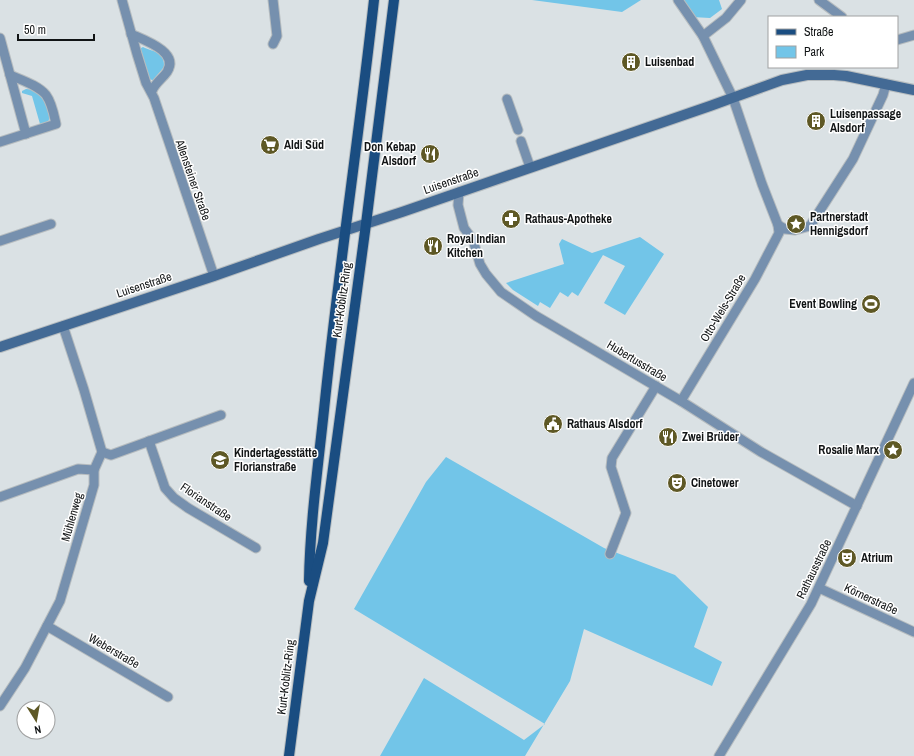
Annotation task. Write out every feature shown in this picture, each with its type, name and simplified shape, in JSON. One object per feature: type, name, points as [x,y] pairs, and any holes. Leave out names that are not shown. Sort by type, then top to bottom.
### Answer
[{"type":"main road","name":"Kurt-Koblitz-Ring","points":[[309,602],[310,542],[333,326],[362,106],[374,0]]},
{"type":"main road","name":"Kurt-Koblitz-Ring","points":[[289,756],[309,602],[322,543],[366,224],[394,0]]},
{"type":"main road","name":"Luisenstraße","points":[[0,347],[214,276],[782,80],[807,75],[846,76],[914,90]]},
{"type":"street","name":"Allensteiner Straße","points":[[122,0],[146,82],[152,92],[214,276]]},
{"type":"street","points":[[273,0],[277,36],[273,44]]},
{"type":"street","points":[[678,0],[703,36],[733,98],[762,184],[778,225],[795,230],[810,226],[853,159],[883,95],[886,84]]},
{"type":"street","points":[[703,36],[726,18],[741,0]]},
{"type":"street","points":[[819,0],[841,16]]},
{"type":"street","points":[[131,34],[161,49],[168,55],[170,62],[168,71],[154,86],[152,92]]},
{"type":"street","points":[[898,40],[914,35]]},
{"type":"street","points":[[0,38],[26,134]]},
{"type":"street","points":[[0,142],[56,124],[50,103],[45,94],[34,86],[10,75]]},
{"type":"street","points":[[508,99],[518,130]]},
{"type":"street","points":[[521,140],[530,168]]},
{"type":"street","name":"Hubertusstraße","points":[[459,192],[458,204],[464,228],[473,240],[483,269],[491,282],[501,292],[536,316],[681,401],[761,452],[857,506]]},
{"type":"street","points":[[0,241],[51,224]]},
{"type":"street","name":"Otto-Wels-Straße","points":[[681,401],[755,278],[777,238],[779,233],[778,225]]},
{"type":"street","points":[[63,326],[102,452],[111,455],[221,415]]},
{"type":"street","name":"Rathausstraße","points":[[719,756],[811,604],[914,383]]},
{"type":"street","points":[[610,554],[626,513],[611,468],[612,458],[656,386]]},
{"type":"street","name":"Florianstraße","points":[[149,441],[165,488],[174,498],[188,508],[256,548]]},
{"type":"street","name":"Mühlenweg","points":[[0,706],[25,668],[60,601],[94,485],[94,470],[102,452]]},
{"type":"street","points":[[0,496],[78,469],[94,470]]},
{"type":"street","name":"Körnerstraße","points":[[818,588],[914,632]]},
{"type":"street","name":"Weberstraße","points":[[47,626],[168,697]]},
{"type":"green space","points":[[532,0],[641,0],[622,12]]},
{"type":"green space","points":[[681,0],[719,0],[722,9],[710,18],[692,17]]},
{"type":"green space","points":[[143,47],[158,53],[163,58],[164,67],[153,80],[147,79],[139,49]]},
{"type":"green space","points":[[26,89],[37,92],[45,101],[50,111],[48,122],[40,124],[32,96],[22,93],[22,91]]},
{"type":"green space","points":[[640,237],[664,254],[625,315],[604,303],[625,266],[603,255],[578,296],[572,292],[568,297],[560,292],[550,308],[540,302],[538,306],[513,290],[506,283],[564,264],[559,244],[562,239],[592,253]]},
{"type":"green space","points":[[446,457],[604,548],[675,575],[708,607],[694,647],[722,662],[712,686],[584,629],[570,681],[544,724],[354,609],[426,482]]},
{"type":"green space","points":[[424,678],[524,740],[544,725],[525,756],[380,756]]},
{"type":"place","name":"Luisenbad","points":[[631,62]]},
{"type":"place","name":"Luisenpassage Alsdorf","points":[[816,121]]},
{"type":"place","name":"Aldi Süd","points":[[270,145]]},
{"type":"place","name":"Don Kebap Alsdorf","points":[[430,154]]},
{"type":"place","name":"Rathaus-Apotheke","points":[[511,219]]},
{"type":"place","name":"Partnerstadt Hennigsdorf","points":[[796,224]]},
{"type":"place","name":"Royal Indian Kitchen","points":[[433,246]]},
{"type":"place","name":"Event Bowling","points":[[871,304]]},
{"type":"place","name":"Rathaus Alsdorf","points":[[553,424]]},
{"type":"place","name":"Zwei Brüder","points":[[668,437]]},
{"type":"place","name":"Rosalie Marx","points":[[893,450]]},
{"type":"place","name":"Kindertagesstätte Florianstraße","points":[[220,460]]},
{"type":"place","name":"Cinetower","points":[[677,483]]},
{"type":"place","name":"Atrium","points":[[847,558]]}]
